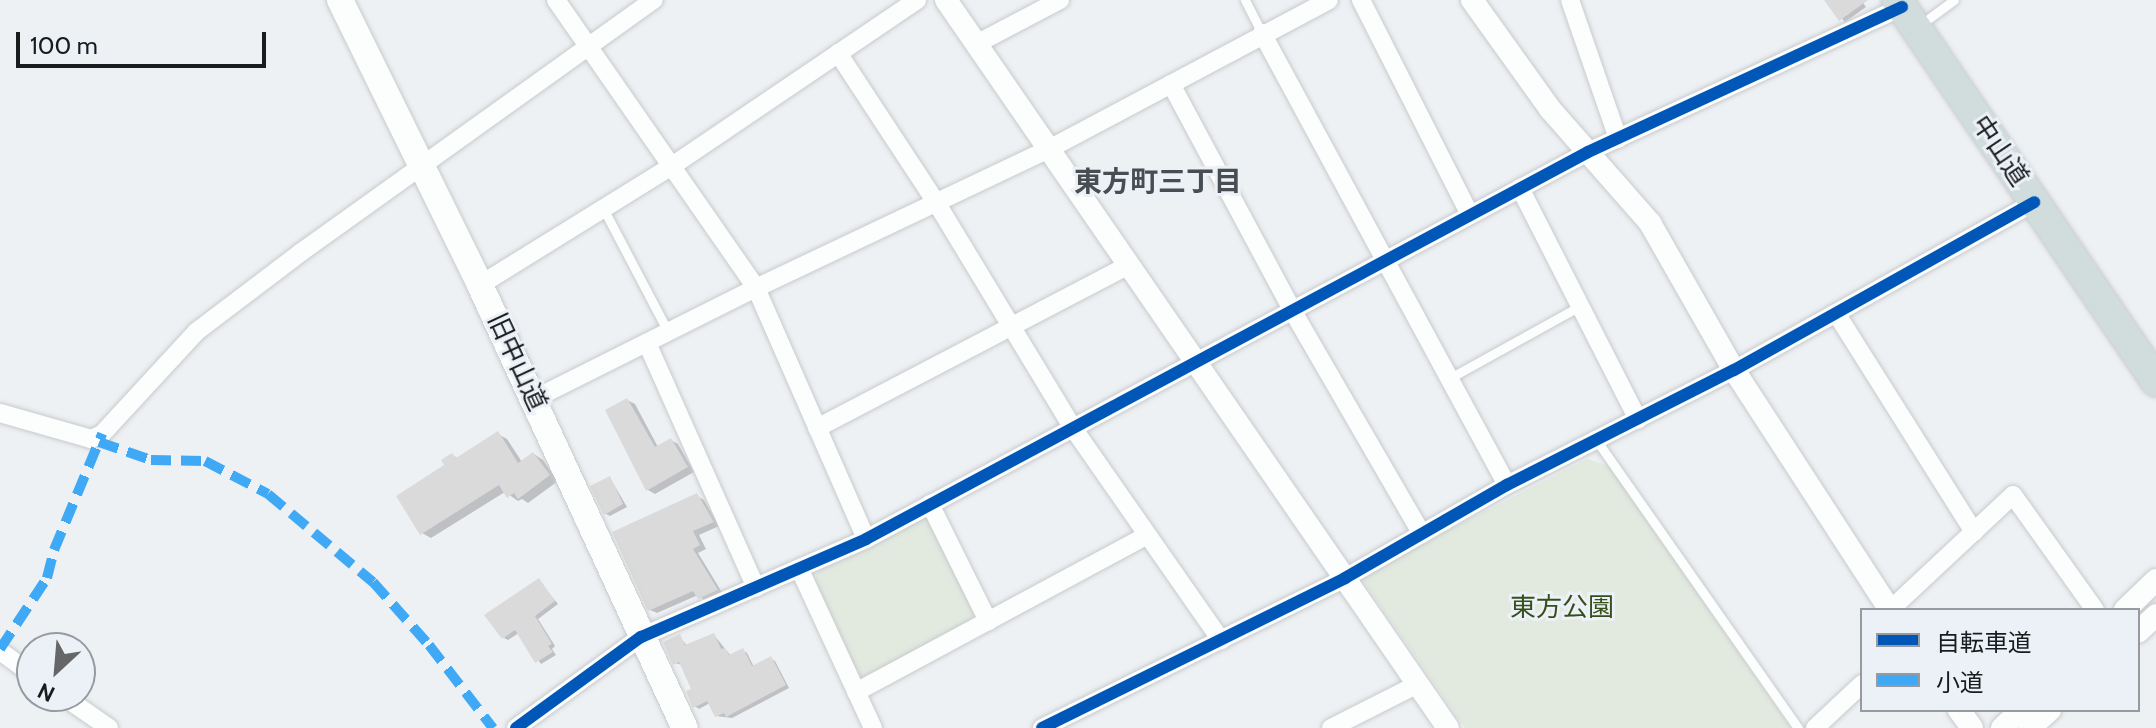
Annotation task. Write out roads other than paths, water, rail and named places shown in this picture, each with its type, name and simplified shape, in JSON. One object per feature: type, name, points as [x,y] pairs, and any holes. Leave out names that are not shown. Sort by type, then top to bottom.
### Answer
[{"type":"highway","name":"中山道","points":[[1906,11],[2156,381]]},
{"type":"main road","name":"旧中山道","points":[[340,0],[480,285],[685,728]]},
{"type":"street","points":[[556,0],[756,288],[866,539]]},
{"type":"street","points":[[0,413],[91,439],[102,434],[196,332],[422,164],[654,0]]},
{"type":"street","points":[[480,285],[672,166],[917,0]]},
{"type":"street","points":[[946,0],[1448,728]]},
{"type":"street","points":[[978,43],[1060,0]]},
{"type":"street","points":[[534,399],[756,288],[1049,149],[1329,0]]},
{"type":"street","points":[[1361,0],[1470,215]]},
{"type":"street","points":[[1472,0],[1522,72],[1664,244],[1734,370],[1889,608]]},
{"type":"street","points":[[1570,0],[1618,139]]},
{"type":"street","points":[[516,728],[641,637],[866,539],[1588,152],[1906,11]]},
{"type":"street","points":[[1262,33],[1507,485]]},
{"type":"street","points":[[838,53],[936,202],[1073,428],[1221,640]]},
{"type":"street","points":[[1171,84],[1292,310],[1422,534]]},
{"type":"street","points":[[1520,188],[1638,420]]},
{"type":"street","points":[[1042,728],[1345,578],[1507,485],[1734,370],[2034,202]]},
{"type":"street","points":[[817,428],[1012,329],[1129,265]]},
{"type":"street","points":[[1836,313],[1974,532]]},
{"type":"street","points":[[647,343],[756,588]]},
{"type":"street","points":[[1892,608],[2013,495],[2094,608]]},
{"type":"street","points":[[930,504],[988,621]]},
{"type":"street","points":[[856,692],[1147,535]]},
{"type":"street","points":[[800,570],[873,728]]},
{"type":"street","points":[[2127,608],[2156,580]]},
{"type":"street","points":[[2140,630],[2156,615]]},
{"type":"street","points":[[1331,728],[1418,684]]},
{"type":"street","points":[[1815,728],[1860,686]]},
{"type":"street","points":[[86,712],[109,728]]},
{"type":"street","points":[[2002,728],[2019,712]]},
{"type":"street","points":[[2030,728],[2048,712]]},
{"type":"lane","points":[[1245,0],[1262,33]]},
{"type":"lane","points":[[1906,11],[1954,0]]},
{"type":"lane","points":[[603,208],[668,332]]},
{"type":"lane","points":[[1450,378],[1580,306]]},
{"type":"lane","points":[[1597,441],[1798,728]]},
{"type":"district","name":"東方町三丁目","points":[[1158,181]]},
{"type":"park label","name":"東方公園","points":[[1562,608]]}]
